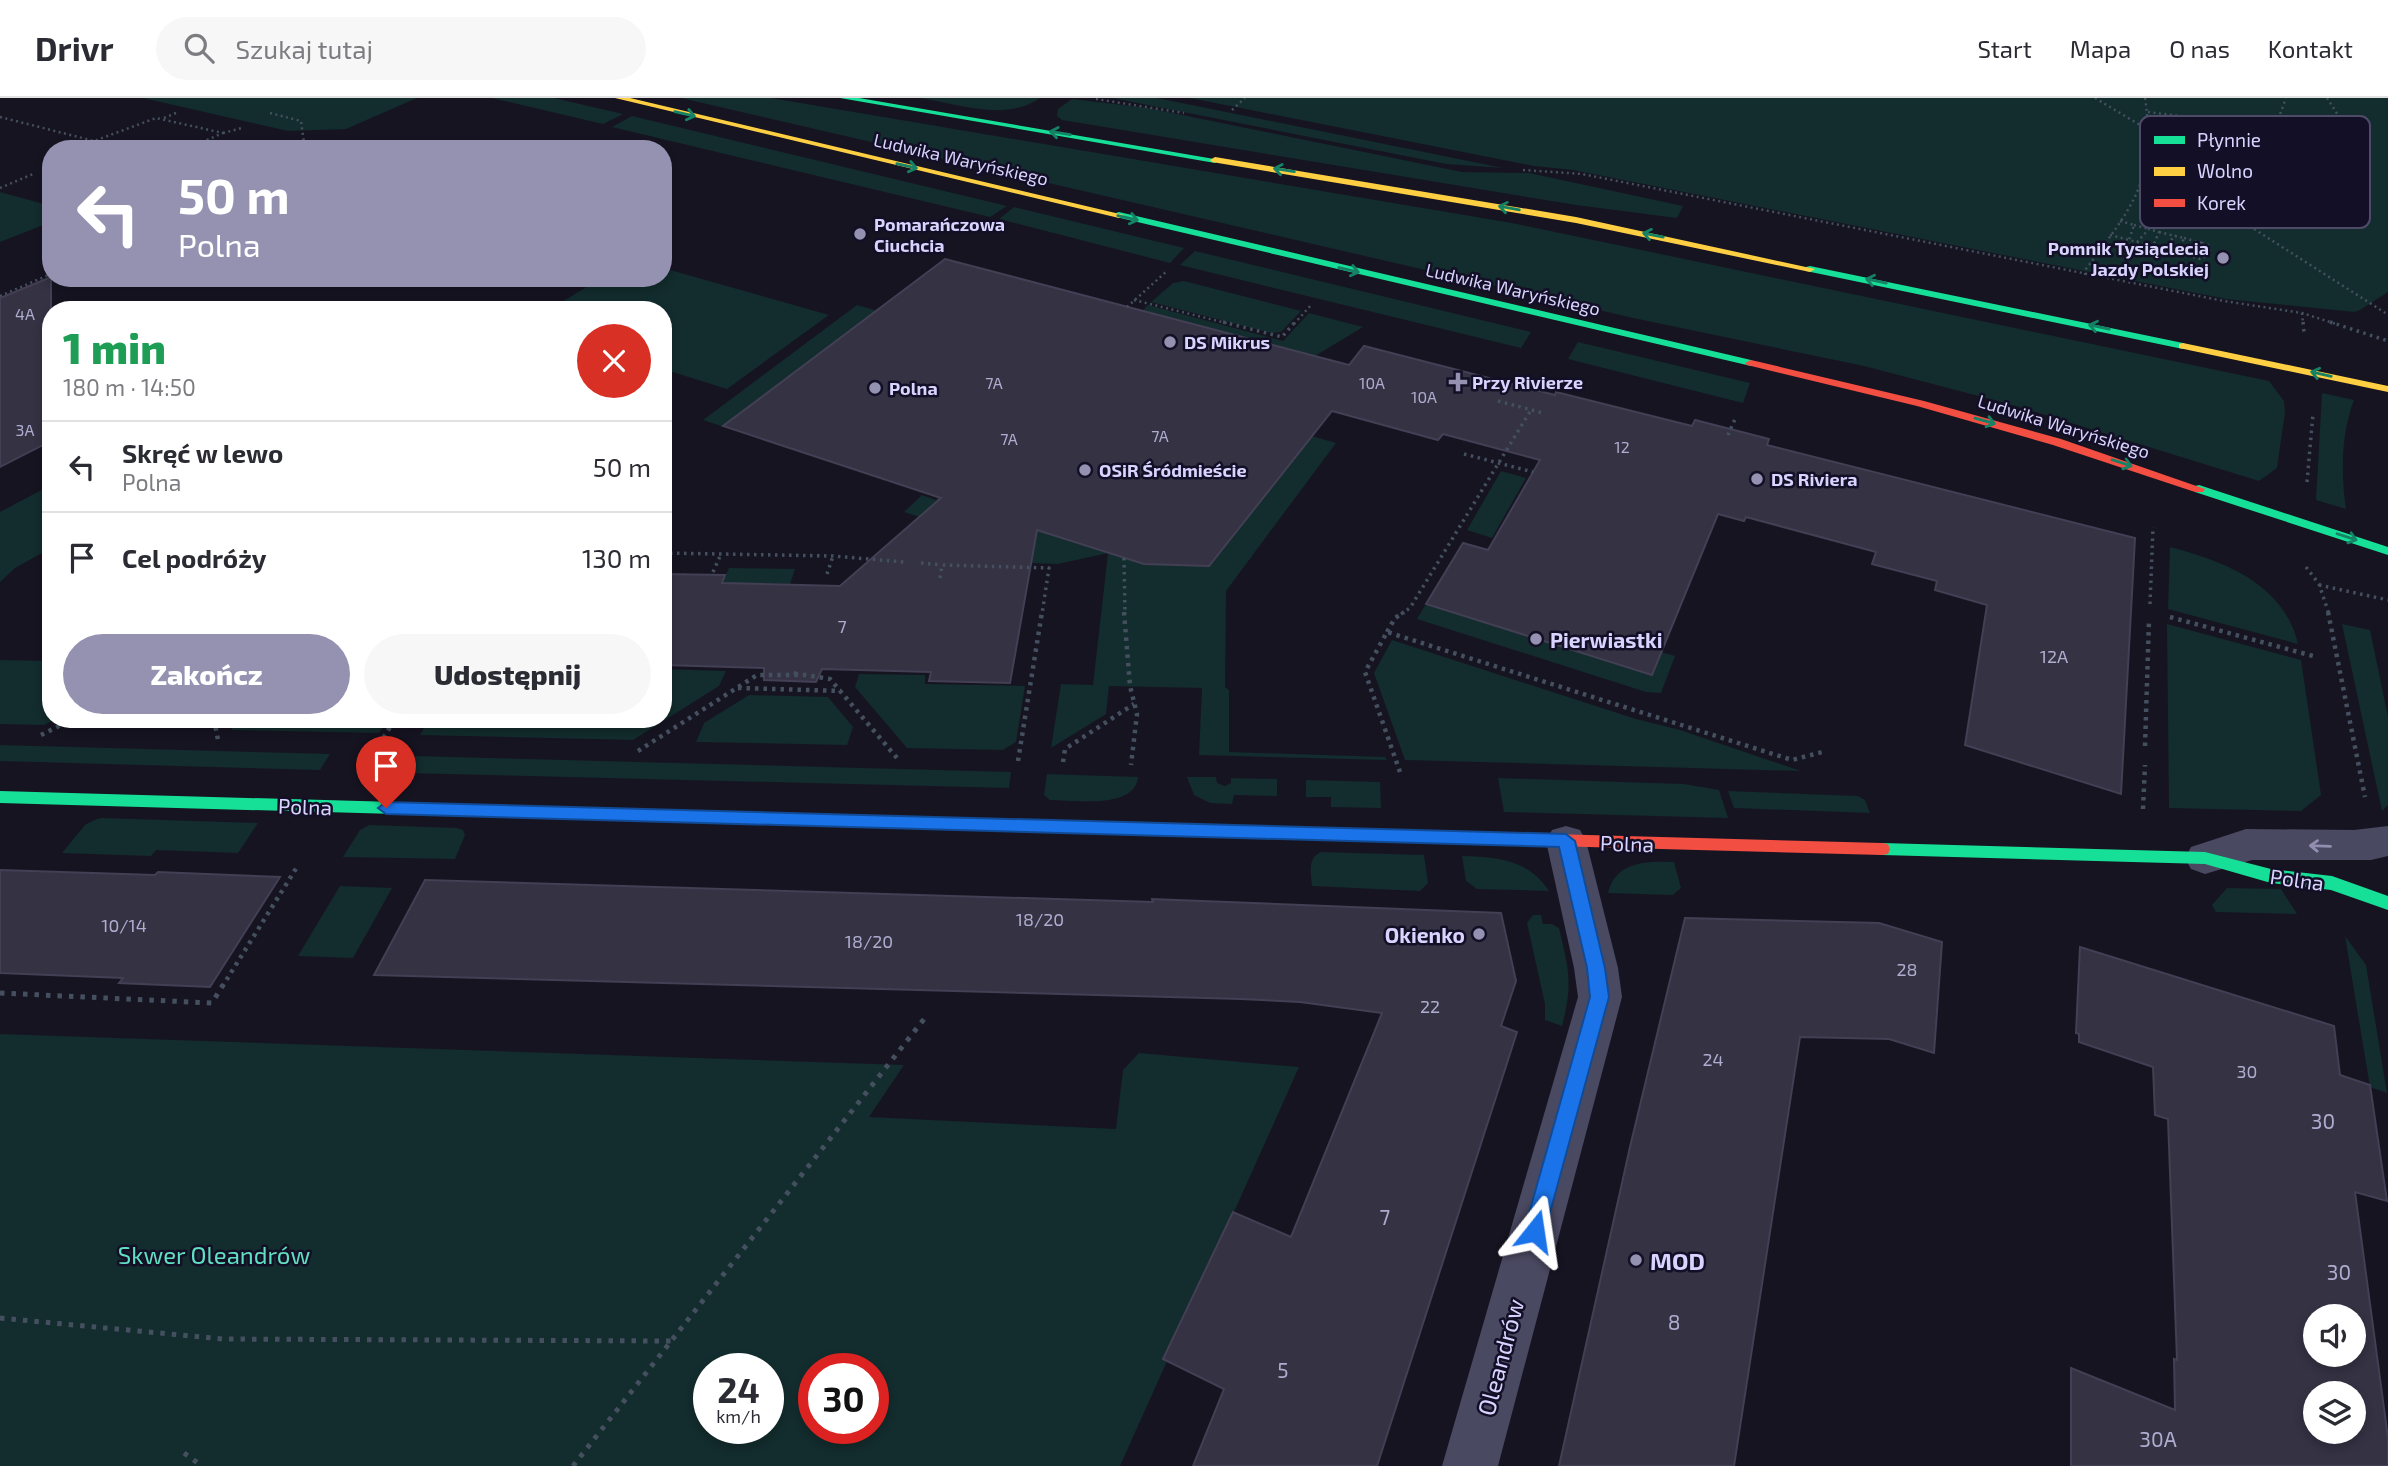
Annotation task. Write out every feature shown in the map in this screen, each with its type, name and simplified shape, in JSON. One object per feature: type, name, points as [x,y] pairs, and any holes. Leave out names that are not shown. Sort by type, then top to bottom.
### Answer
[{"type":"main road","name":"Ludwika Waryńskiego","points":[[619,98],[1920,403],[2057,442],[2388,551]]},
{"type":"main road","name":"Ludwika Waryńskiego","points":[[844,98],[1576,220],[2388,389]]},
{"type":"main road","name":"Polna","points":[[0,797],[2205,858],[2271,876],[2332,883],[2388,903]]},
{"type":"street","name":"Oleandrów","points":[[1470,1466],[1600,997],[1596,968],[1566,841]]},
{"type":"street","name":"Polna","points":[[2205,858],[2249,844],[2333,846],[2372,845],[2388,841]]},
{"type":"path","points":[[1232,110],[1245,98]]},
{"type":"path","points":[[2095,98],[2140,125]]},
{"type":"path","points":[[2145,98],[2148,116]]},
{"type":"path","points":[[2279,116],[2286,98]]},
{"type":"path","points":[[2327,98],[2341,116]]},
{"type":"path","points":[[2148,112],[2180,116]]},
{"type":"path","points":[[96,140],[146,120],[164,118],[176,113]]},
{"type":"path","points":[[270,113],[301,121],[304,140]]},
{"type":"path","points":[[0,117],[90,140]]},
{"type":"path","points":[[164,118],[223,133]]},
{"type":"path","points":[[207,140],[242,128]]},
{"type":"path","points":[[0,188],[33,174]]},
{"type":"path","points":[[2140,188],[2086,269],[2086,278],[2302,313],[2388,341]]},
{"type":"path","points":[[2120,221],[2140,227]]},
{"type":"path","points":[[2129,240],[2134,225]]},
{"type":"path","points":[[2110,235],[2200,259],[2211,254],[2208,245],[2145,228]]},
{"type":"path","points":[[2252,228],[2387,314]]},
{"type":"path","points":[[2137,242],[2149,229]]},
{"type":"path","points":[[2153,246],[2159,232]]},
{"type":"path","points":[[2163,249],[2175,236]]},
{"type":"path","points":[[2178,253],[2184,238]]},
{"type":"path","points":[[2190,256],[2202,243]]},
{"type":"path","points":[[1127,307],[1167,271]]},
{"type":"path","points":[[0,296],[42,278]]},
{"type":"path","points":[[1134,300],[1282,337],[1311,306]]},
{"type":"path","points":[[1498,401],[1543,413]]},
{"type":"path","points":[[2307,487],[2312,402]]},
{"type":"path","points":[[1400,772],[1365,672],[1395,618],[1410,607],[1531,410]]},
{"type":"path","points":[[1728,435],[1735,419]]},
{"type":"path","points":[[1464,454],[1533,472]]},
{"type":"path","points":[[2150,604],[2153,527]]},
{"type":"path","points":[[672,553],[833,556],[904,562]]},
{"type":"path","points":[[713,572],[721,554]]},
{"type":"path","points":[[827,574],[833,556]]},
{"type":"path","points":[[1124,558],[1124,606],[1130,686],[1137,714],[1131,765]]},
{"type":"path","points":[[921,563],[1049,568],[1018,761]]},
{"type":"path","points":[[940,578],[942,565]]},
{"type":"path","points":[[2305,565],[2319,584],[2327,605],[2368,807]]},
{"type":"path","points":[[2319,584],[2388,600]]},
{"type":"path","points":[[2170,617],[2313,656]]},
{"type":"path","points":[[2146,746],[2149,620]]},
{"type":"path","points":[[1387,632],[1792,760],[1826,751]]},
{"type":"path","points":[[795,675],[799,668]]},
{"type":"path","points":[[638,751],[757,676],[795,675],[830,678],[897,758]]},
{"type":"path","points":[[737,688],[841,691]]},
{"type":"path","points":[[1063,762],[1065,750],[1134,704]]},
{"type":"path","points":[[41,735],[55,728]]},
{"type":"path","points":[[216,728],[218,740]]},
{"type":"path","points":[[379,745],[389,728]]},
{"type":"path","points":[[2144,819],[2145,765]]},
{"type":"path","points":[[0,993],[212,1003],[297,867]]},
{"type":"path","points":[[573,1466],[928,1014]]},
{"type":"path","points":[[0,1318],[223,1339],[671,1340]]},
{"type":"path","points":[[184,1452],[202,1466]]},
{"type":"green space","points":[[143,98],[417,98],[346,129],[288,131]]},
{"type":"green space","points":[[492,98],[554,98],[623,114],[603,124]]},
{"type":"green space","points":[[681,98],[771,98],[1512,223],[2269,381],[2284,401],[2285,412],[2277,468],[2259,481],[2009,404],[1864,366],[1633,318]]},
{"type":"green space","points":[[920,98],[1040,98],[1027,105],[997,110]]},
{"type":"green space","points":[[1112,98],[1157,98],[1503,168],[1446,164]]},
{"type":"green space","points":[[1190,98],[2388,98],[2388,292],[2354,312],[2226,299],[1573,170],[1534,166]]},
{"type":"green space","points":[[1072,99],[1148,108],[1462,172],[1529,173],[1683,206],[1677,218],[1576,205],[1062,120],[1057,116],[1058,109]]},
{"type":"green space","points":[[632,116],[1007,206],[990,217],[612,127]]},
{"type":"green space","points":[[0,192],[42,204],[42,226],[0,242]]},
{"type":"green space","points":[[1014,207],[1184,248],[1170,263],[999,219]]},
{"type":"green space","points":[[1195,251],[1531,332],[1521,348],[1180,265]]},
{"type":"green space","points":[[672,271],[829,315],[727,389],[672,372],[672,301],[564,301],[586,287],[672,287]]},
{"type":"green space","points":[[1184,281],[1301,311],[1281,332],[1271,333],[1151,302],[1173,283]]},
{"type":"green space","name":"OSiR Śródmieście","points":[[857,305],[1336,443],[1226,591],[1225,687],[1229,690],[1229,752],[1385,757],[1387,760],[1199,755],[1202,688],[1109,686],[1106,714],[1051,748],[1061,684],[1093,685],[1108,553],[1058,564],[954,560],[942,524],[904,512],[922,495],[936,500],[938,497],[703,420]]},
{"type":"green space","points":[[1148,305],[1283,341],[1309,313],[1363,327],[1315,356],[1142,311]]},
{"type":"green space","points":[[1578,342],[1750,383],[1743,403],[1568,359]]},
{"type":"green space","points":[[2322,393],[2354,400],[2343,454],[2346,509],[2316,500]]},
{"type":"green space","points":[[1501,471],[1526,478],[1492,538],[1467,530]]},
{"type":"green space","points":[[42,490],[42,553],[15,568],[0,582],[0,512]]},
{"type":"green space","points":[[2170,547],[2211,560],[2249,578],[2280,606],[2291,623],[2298,644],[2168,609]]},
{"type":"green space","points":[[729,568],[795,569],[790,584],[722,583]]},
{"type":"green space","points":[[1426,604],[1652,675],[1661,652],[1675,656],[1661,693],[1646,692],[1417,619]]},
{"type":"green space","points":[[2167,624],[2301,660],[2321,795],[2301,811],[2169,808]]},
{"type":"green space","points":[[2342,624],[2370,630],[2388,717],[2388,805],[2382,811]]},
{"type":"green space","points":[[1392,640],[1636,719],[1680,730],[1801,771],[1405,760],[1374,673]]},
{"type":"green space","points":[[0,660],[42,661],[42,725],[0,724]]},
{"type":"green space","points":[[672,669],[726,671],[719,686],[672,716]]},
{"type":"green space","points":[[859,674],[925,675],[925,684],[1025,686],[1016,742],[1003,750],[907,748],[855,687]]},
{"type":"green space","points":[[749,695],[828,697],[853,727],[847,745],[696,742],[704,723]]},
{"type":"green space","points":[[232,728],[383,728],[379,733]]},
{"type":"green space","points":[[424,728],[652,728],[633,740],[420,735]]},
{"type":"green space","points":[[0,745],[330,754],[320,770],[0,761]]},
{"type":"green space","points":[[415,756],[1011,772],[1009,788],[406,773]]},
{"type":"green space","points":[[1047,774],[1138,777],[1134,787],[1126,795],[1102,801],[1073,801],[1050,800],[1044,795]]},
{"type":"green space","points":[[1187,777],[1216,777],[1217,783],[1225,786],[1231,783],[1231,778],[1277,779],[1277,796],[1234,795],[1232,804],[1210,803],[1194,795]]},
{"type":"green space","points":[[1498,778],[1684,784],[1719,790],[1728,818],[1504,812]]},
{"type":"green space","points":[[1306,780],[1380,782],[1381,808],[1331,807],[1331,797],[1306,797]]},
{"type":"green space","points":[[1728,791],[1858,796],[1865,800],[1870,813],[1734,808]]},
{"type":"green space","points":[[97,819],[258,823],[238,853],[156,850],[151,856],[62,853],[85,825]]},
{"type":"green space","points":[[369,825],[457,828],[463,830],[465,835],[455,859],[343,857],[360,830]]},
{"type":"green space","points":[[1321,852],[1424,855],[1428,883],[1420,891],[1312,886],[1312,862]]},
{"type":"green space","points":[[1462,856],[1499,859],[1521,866],[1541,880],[1549,891],[1477,889],[1466,881]]},
{"type":"green space","points":[[1674,862],[1681,888],[1673,895],[1608,893],[1612,882],[1625,869],[1644,863]]},
{"type":"green space","points":[[340,886],[392,888],[353,958],[298,956]]},
{"type":"green space","points":[[2227,888],[2281,889],[2297,914],[2216,912],[2212,905]]},
{"type":"green space","points":[[1533,915],[1541,915],[1543,924],[1552,924],[1559,928],[1569,988],[1562,1026],[1545,1020],[1545,1004],[1527,923]]},
{"type":"green space","points":[[2345,936],[2366,965],[2387,1093],[2370,1087]]},
{"type":"green space","name":"Skwer Oleandrów","points":[[0,1034],[904,1065],[869,1117],[1116,1129],[1123,1070],[1139,1053],[1299,1067],[1120,1466],[0,1466]]},
{"type":"building","points":[[945,259],[1349,365],[1364,346],[1555,395],[1556,392],[1692,426],[1695,420],[1769,439],[1767,445],[2135,538],[2121,794],[1965,745],[1987,605],[1935,590],[1937,581],[1872,564],[1876,552],[1746,517],[1744,521],[1718,514],[1652,675],[1426,604],[1463,543],[1488,550],[1540,460],[1443,434],[1438,440],[1332,411],[1209,566],[1144,564],[1037,530],[1010,683],[929,681],[931,672],[822,669],[816,682],[764,680],[764,668],[672,665],[672,574],[725,575],[722,583],[840,586],[941,498],[723,426]]},
{"type":"building","points":[[42,281],[42,287],[51,287],[51,301],[42,301],[42,446],[0,467],[0,298]]},
{"type":"building","points":[[0,870],[280,877],[210,987],[119,983],[123,978],[0,973]]},
{"type":"building","points":[[425,880],[1153,902],[1152,899],[1501,913],[1516,981],[1501,1026],[1517,1032],[1377,1466],[1193,1466],[1224,1389],[1163,1359],[1233,1212],[1291,1237],[1382,1013],[1300,1002],[1241,999],[374,975]]},
{"type":"building","points":[[1685,918],[1879,923],[1942,942],[1934,1053],[1889,1039],[1800,1037],[1734,1466],[1559,1466],[1630,1147]]},
{"type":"building","points":[[2080,947],[2334,1026],[2340,1075],[2370,1085],[2387,1201],[2355,1192],[2388,1438],[2388,1466],[2071,1466],[2071,1368],[2175,1410],[2174,1359],[2177,1360],[2168,1119],[2155,1115],[2153,1067],[2079,1042],[2079,1034],[2076,1033]]},
{"type":"traffic: fast","points":[[844,98],[1215,160]]},
{"type":"traffic: fast","points":[[1119,215],[1751,363]]},
{"type":"traffic: fast","points":[[1810,269],[2183,346]]},
{"type":"traffic: fast","points":[[2199,489],[2388,551]]},
{"type":"traffic: fast","points":[[0,797],[501,811]]},
{"type":"traffic: fast","points":[[905,822],[1518,839]]},
{"type":"traffic: fast","points":[[1882,849],[2205,858],[2271,876],[2332,883],[2388,903]]},
{"type":"traffic: slow","points":[[619,98],[1119,215]]},
{"type":"traffic: slow","points":[[1215,160],[1576,220],[1810,269]]},
{"type":"traffic: slow","points":[[2183,346],[2388,389]]},
{"type":"traffic: slow","points":[[501,811],[905,822]]},
{"type":"traffic: jam","points":[[1751,363],[1920,403],[2057,442],[2199,489]]},
{"type":"traffic: jam","points":[[1518,839],[1882,849]]},
{"type":"place","name":"Pomarańczowa Ciuchcia","points":[[860,234]]},
{"type":"place","name":"Pomnik Tysiąclecia Jazdy Polskiej","points":[[2223,258]]},
{"type":"place","name":"DS Mikrus","points":[[1170,342]]},
{"type":"place","name":"Przy Rivierze","points":[[1458,382]]},
{"type":"place","name":"Polna","points":[[875,388]]},
{"type":"place","name":"OSiR Śródmieście","points":[[1085,470]]},
{"type":"place","name":"DS Riviera","points":[[1757,479]]},
{"type":"place","name":"Pierwiastki","points":[[1536,639]]},
{"type":"place","name":"Okienko","points":[[1479,934]]},
{"type":"place","name":"MOD","points":[[1636,1260]]},
{"type":"route","points":[[386,808],[1566,841],[1596,968],[1600,997],[1535,1231]]}]
